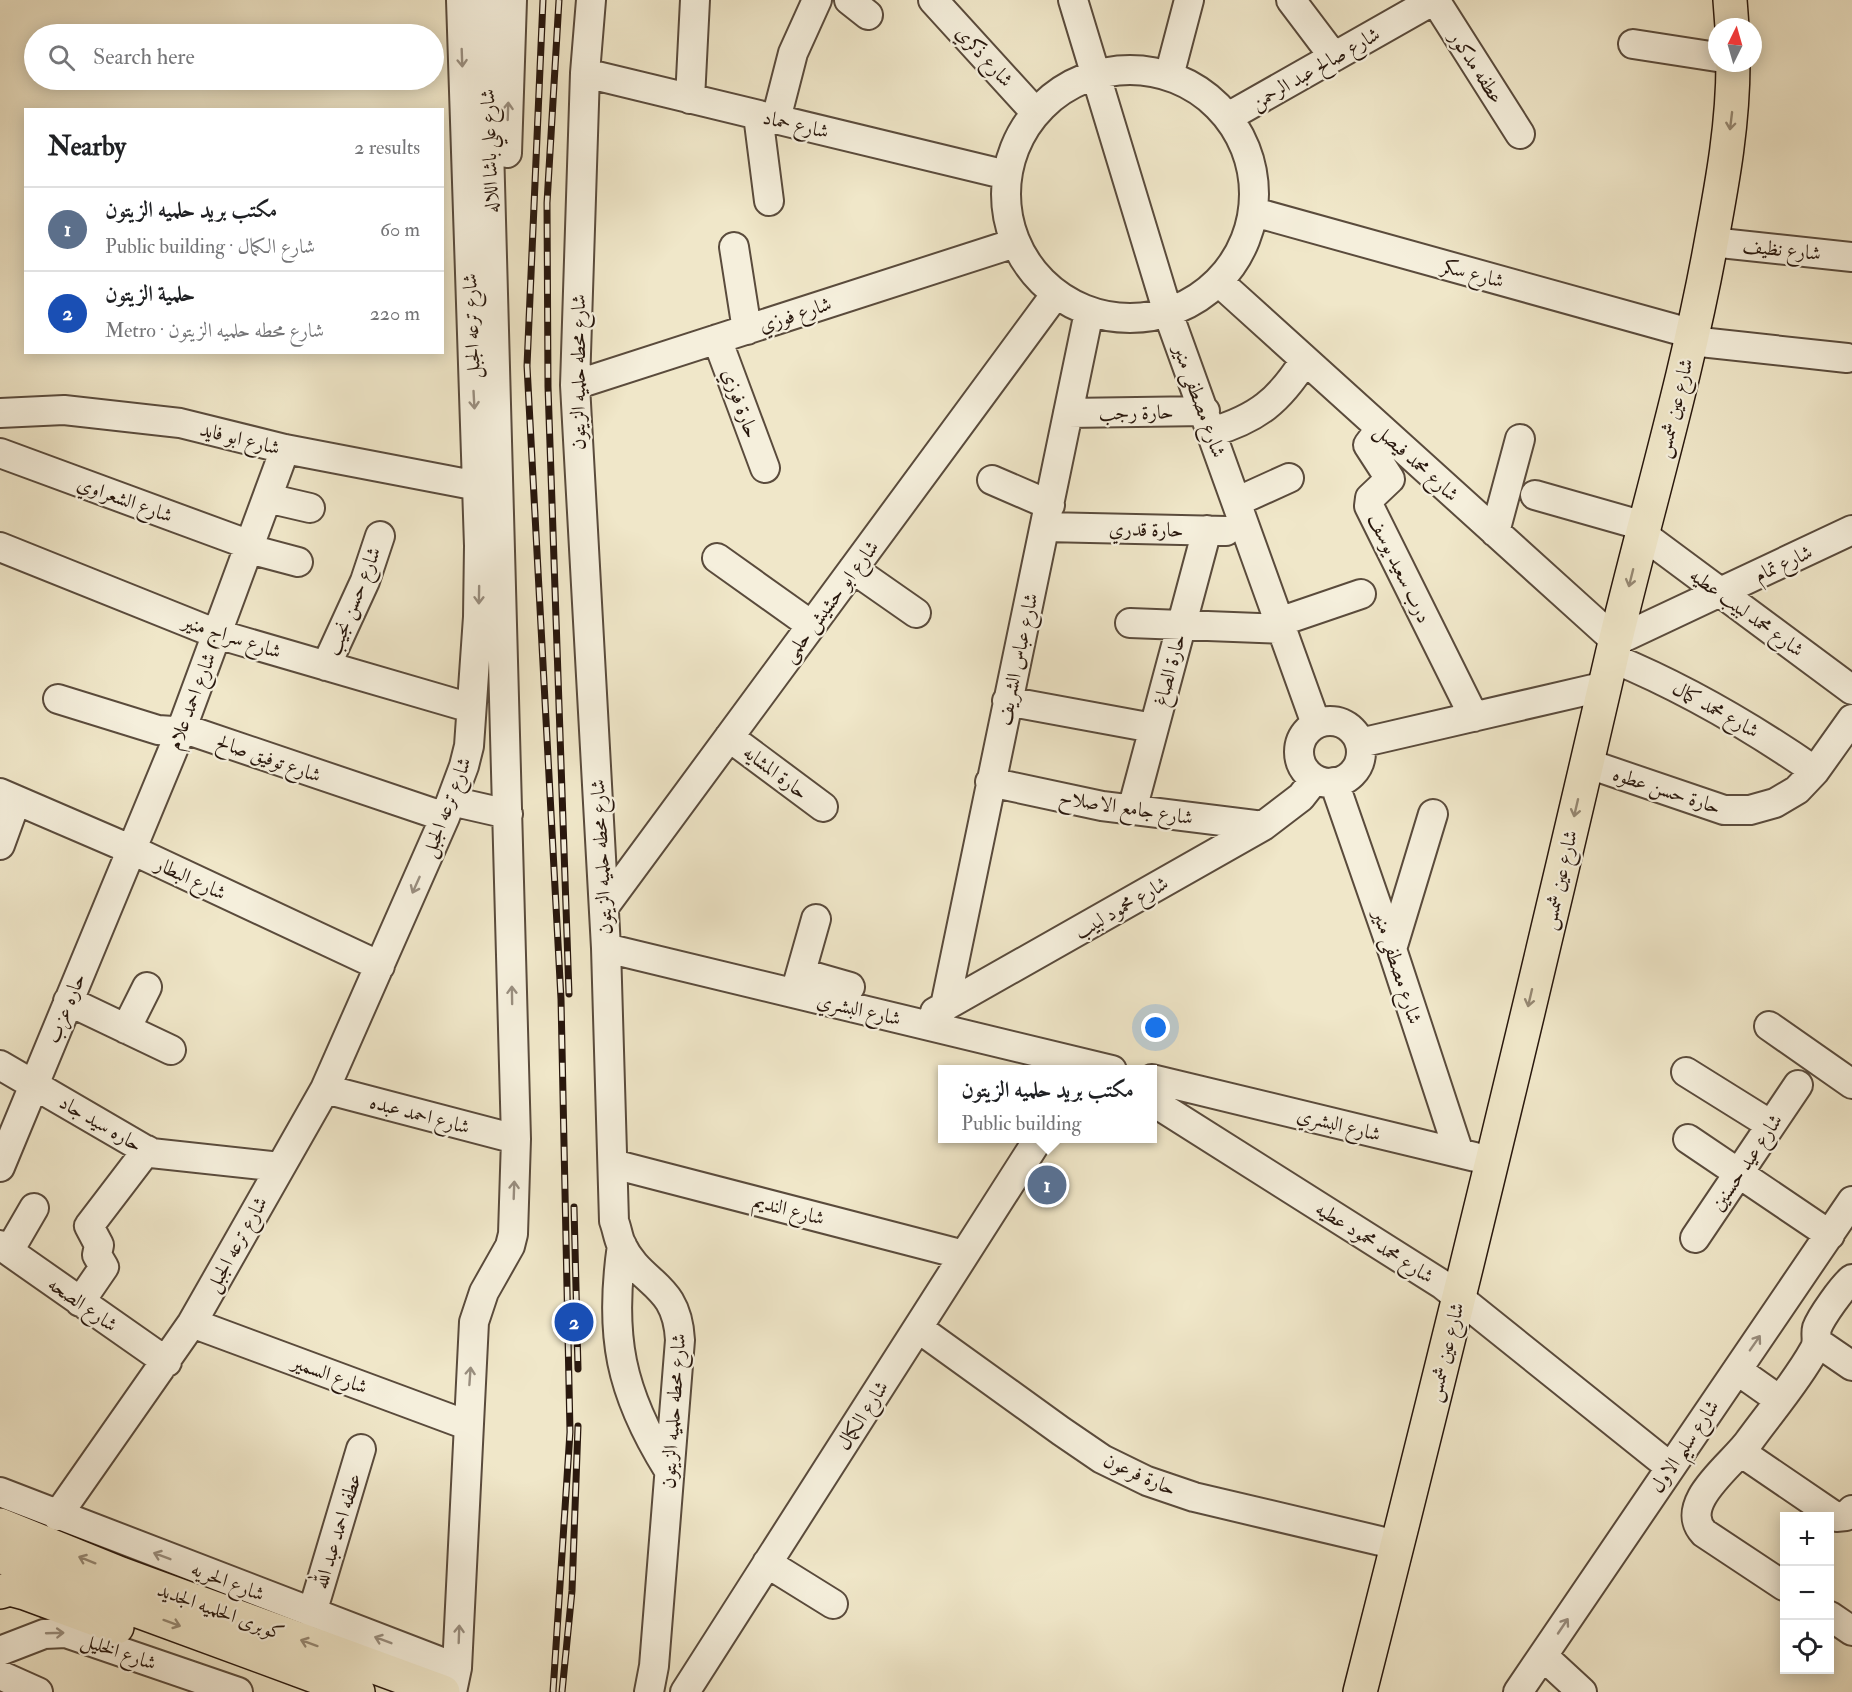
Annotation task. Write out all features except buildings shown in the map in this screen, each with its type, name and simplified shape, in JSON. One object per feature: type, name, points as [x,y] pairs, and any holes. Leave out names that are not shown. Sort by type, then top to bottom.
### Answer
[{"type":"main road","points":[[1730,0],[1731,18]]},
{"type":"main road","name":"شارع عين شمس","points":[[1359,1692],[1459,1296],[1586,764],[1692,338],[1727,156],[1733,105],[1733,72]]},
{"type":"main road","name":"كوبرى الحلميه الجديد","points":[[0,1525],[121,1574],[451,1684]]},
{"type":"main road","name":"كوبرى الحلميه الجديد","points":[[0,1556],[111,1601],[358,1692]]},
{"type":"main road","points":[[12,1593],[295,1692]]},
{"type":"street","name":"شارع ترعه الجبل","points":[[57,1516],[192,1323],[325,1089],[448,809],[466,756],[478,616],[478,486],[461,0]]},
{"type":"street","name":"شارع علي باشا اللاله","points":[[484,0],[496,421]]},
{"type":"street","name":"شارع ترعه الجبل","points":[[496,421],[501,385],[506,262],[512,0]]},
{"type":"street","name":"شارع محطه حلميه الزيتون","points":[[591,0],[585,73],[575,385],[606,948],[614,1221],[622,1245],[671,1300],[679,1319],[680,1340],[654,1666],[649,1692]]},
{"type":"street","points":[[690,99],[695,0]]},
{"type":"street","points":[[769,201],[767,117],[817,0]]},
{"type":"street","name":"شارع ذكري","points":[[933,0],[1036,113]]},
{"type":"street","name":"شارع مصطفى منير","points":[[1073,0],[1168,313],[1316,724]]},
{"type":"street","points":[[1169,76],[1189,0]]},
{"type":"street","points":[[1291,0],[1334,57]]},
{"type":"street","name":"شارع صالح عبد الرحمن","points":[[1228,117],[1334,57],[1422,3]]},
{"type":"street","name":"عطفه مدكور","points":[[1422,3],[1520,134]]},
{"type":"street","points":[[1633,44],[1708,56]]},
{"type":"street","points":[[1128,71],[1169,76],[1204,95],[1228,117],[1245,146],[1254,178],[1254,212],[1248,238],[1236,261],[1219,282],[1204,295],[1168,313],[1128,319],[1089,312],[1055,295],[1032,272],[1015,243],[1008,221],[1006,175],[1017,142],[1036,113],[1073,84],[1095,75],[1128,71]]},
{"type":"street","name":"شارع حماد","points":[[585,73],[1006,175]]},
{"type":"street","name":"شارع سكر","points":[[1254,212],[1692,338],[1847,358]]},
{"type":"street","name":"شارع نظيف","points":[[1711,242],[1852,257]]},
{"type":"street","name":"شارع فوزي","points":[[575,385],[1015,243]]},
{"type":"street","points":[[734,247],[747,330]]},
{"type":"street","name":"شارع محمد فيصل","points":[[1219,282],[1495,532],[1611,662]]},
{"type":"street","name":"شارع ابو حشيش حلمى","points":[[604,907],[1055,295]]},
{"type":"street","name":"شارع عباس الشريف","points":[[945,1006],[1089,312]]},
{"type":"street","name":"حارة فوزي","points":[[717,339],[765,468]]},
{"type":"street","name":"حارة رجب","points":[[1068,413],[1241,423],[1267,407],[1289,386],[1305,360]]},
{"type":"street","name":"شارع ابو فايد","points":[[0,413],[64,410],[180,423],[285,449],[478,486]]},
{"type":"street","points":[[451,1684],[474,1322],[484,1292],[510,1246],[513,1234],[516,1139],[508,814],[504,787],[496,421]]},
{"type":"street","name":"درب سعيد يوسف","points":[[1380,429],[1368,445],[1390,479],[1370,498],[1369,506],[1474,717]]},
{"type":"street","points":[[1495,532],[1520,439]]},
{"type":"street","name":"شارع احمد علام","points":[[130,849],[182,728],[285,449]]},
{"type":"street","name":"شارع الشعراوي","points":[[0,453],[250,547],[298,562]]},
{"type":"street","points":[[1236,502],[1289,478]]},
{"type":"street","points":[[992,480],[1048,516]]},
{"type":"street","points":[[1535,495],[1643,530]]},
{"type":"street","points":[[267,498],[310,508]]},
{"type":"street","name":"حارة قدري","points":[[1048,516],[1207,530],[1246,531]]},
{"type":"street","name":"حارة الصاغ","points":[[1132,810],[1207,530]]},
{"type":"street","name":"شارع محمد لبيب عطيه","points":[[1643,530],[1721,593],[1852,690]]},
{"type":"street","name":"شارع تمام","points":[[1611,662],[1721,593],[1852,530]]},
{"type":"street","name":"شارع حسن نجيب","points":[[326,666],[365,581],[380,536]]},
{"type":"street","name":"شارع سراج منير","points":[[0,547],[217,634],[471,708]]},
{"type":"street","points":[[717,558],[811,625]]},
{"type":"street","points":[[853,569],[916,614]]},
{"type":"street","points":[[1130,623],[1280,625],[1361,594]]},
{"type":"street","points":[[1360,743],[1474,717],[1611,662]]},
{"type":"street","name":"شارع محمد كمال","points":[[1611,662],[1709,702],[1762,734],[1815,771]]},
{"type":"street","name":"شارع توفيق صالح","points":[[58,699],[158,730],[173,731],[182,728],[448,809],[508,814]]},
{"type":"street","points":[[1007,701],[1153,728]]},
{"type":"street","name":"حارة حسن عطوه","points":[[1586,764],[1725,810],[1750,810],[1775,803],[1797,790],[1815,771],[1852,719]]},
{"type":"street","points":[[1334,721],[1342,723],[1356,735],[1360,743],[1361,751],[1356,768],[1350,775],[1325,781],[1307,773],[1299,756],[1302,737],[1316,724],[1334,721]]},
{"type":"street","name":"حارة المشايه","points":[[729,737],[823,807]]},
{"type":"street","name":"شارع مصطفى منير","points":[[1325,781],[1392,949],[1458,1153]]},
{"type":"street","name":"شارع محمود لبيب","points":[[918,1023],[1263,826],[1325,781]]},
{"type":"street","name":"شارع جامع الاصلاح","points":[[990,782],[1132,810],[1263,826]]},
{"type":"street","points":[[0,845],[8,797]]},
{"type":"street","name":"شارع البطار","points":[[8,797],[130,849],[380,966]]},
{"type":"street","points":[[1392,949],[1433,814]]},
{"type":"street","name":"حاره عزب","points":[[0,1167],[130,849]]},
{"type":"street","points":[[816,919],[798,983],[850,987]]},
{"type":"street","name":"شارع البشري","points":[[606,948],[798,983],[918,1023],[1087,1065]]},
{"type":"street","points":[[126,1029],[147,987]]},
{"type":"street","points":[[68,1001],[171,1050]]},
{"type":"street","points":[[1768,1026],[1852,1084]]},
{"type":"street","name":"حاره سيد جاد","points":[[0,1065],[147,1150],[159,1154],[280,1167]]},
{"type":"street","points":[[1686,1072],[1771,1125]]},
{"type":"street","name":"شارع البشري","points":[[1157,1080],[1491,1161]]},
{"type":"street","name":"شارع عيد حسنين","points":[[1695,1238],[1798,1085]]},
{"type":"street","name":"شارع احمد عبده","points":[[325,1089],[516,1139]]},
{"type":"street","name":"شارع محمد محمود عطيه","points":[[1157,1104],[1459,1296],[1670,1467]]},
{"type":"street","points":[[1688,1139],[1738,1173],[1845,1220]]},
{"type":"street","name":"شارع الكمال","points":[[685,1692],[1036,1143]]},
{"type":"street","points":[[80,1302],[104,1266],[97,1255],[98,1241],[89,1226],[147,1150]]},
{"type":"street","name":"شارع النديم","points":[[613,1164],[964,1255]]},
{"type":"street","points":[[4,1248],[34,1208]]},
{"type":"street","name":"شارع سليم الاول","points":[[1518,1692],[1737,1370],[1845,1220]]},
{"type":"street","points":[[622,1245],[616,1284],[616,1323],[621,1362],[632,1400],[647,1436],[668,1469]]},
{"type":"street","name":"شارع الصحه","points":[[4,1248],[166,1362]]},
{"type":"street","points":[[1780,1583],[1697,1526],[1695,1516],[1697,1507],[1719,1472],[1742,1453],[1815,1349],[1818,1325],[1852,1279]]},
{"type":"street","name":"شارع السمير","points":[[192,1323],[467,1425]]},
{"type":"street","name":"حارة فرعون","points":[[918,1328],[1102,1459],[1147,1481],[1194,1497],[1397,1545]]},
{"type":"street","points":[[1817,1342],[1852,1366]]},
{"type":"street","points":[[1737,1370],[1778,1399]]},
{"type":"street","name":"عطفه احمد عبد الله","points":[[312,1613],[361,1449]]},
{"type":"street","points":[[1742,1453],[1836,1516],[1846,1516],[1852,1510]]},
{"type":"street","name":"شارع الحريه","points":[[0,1492],[312,1613],[451,1684]]},
{"type":"street","points":[[767,1563],[833,1604]]},
{"type":"street","points":[[1834,1619],[1852,1631]]},
{"type":"street","name":"شارع الخليل","points":[[0,1651],[44,1634],[66,1633],[238,1692]]},
{"type":"street","points":[[1543,1656],[1582,1692]]},
{"type":"street","points":[[0,1675],[38,1692]]},
{"type":"railway","points":[[543,0],[527,366],[561,999],[570,1432],[553,1692]]},
{"type":"railway","points":[[559,0],[547,203],[548,387],[569,994]]},
{"type":"railway","points":[[574,1207],[578,1369]]},
{"type":"railway","points":[[562,1692],[572,1591],[578,1426]]},
{"type":"place","name":"مكتب بريد حلميه الزيتون","points":[[1047,1185]]},
{"type":"place","name":"حلمية الزيتون","points":[[574,1322]]}]
